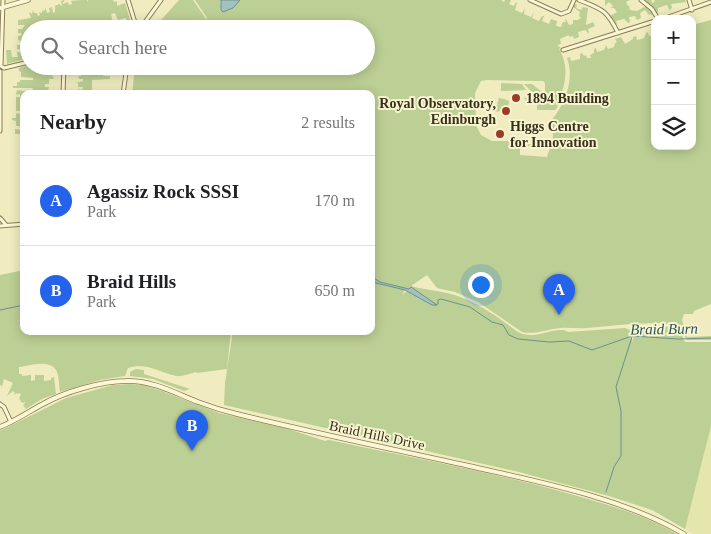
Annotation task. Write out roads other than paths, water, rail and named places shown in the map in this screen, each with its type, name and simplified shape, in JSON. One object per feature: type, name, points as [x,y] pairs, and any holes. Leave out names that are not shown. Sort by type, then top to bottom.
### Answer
[{"type":"street","points":[[0,130],[2,0]]},
{"type":"street","points":[[1,7],[28,0]]},
{"type":"street","points":[[128,0],[136,20]]},
{"type":"street","points":[[146,20],[160,0]]},
{"type":"street","points":[[530,0],[562,14],[570,10],[574,0]]},
{"type":"street","points":[[579,0],[598,7],[605,12],[618,33]]},
{"type":"street","points":[[641,0],[652,9],[656,15]]},
{"type":"street","points":[[689,0],[692,10]]},
{"type":"street","points":[[676,15],[711,2]]},
{"type":"street","points":[[563,50],[651,22]]},
{"type":"street","points":[[1,69],[20,64]]},
{"type":"street","points":[[63,90],[64,75]]},
{"type":"street","points":[[124,90],[126,75]]},
{"type":"street","points":[[0,218],[6,225]]},
{"type":"street","points":[[0,226],[20,224]]},
{"type":"street","name":"Braid Hills Drive","points":[[0,428],[46,402],[63,396],[116,382],[145,382],[225,411],[336,438],[502,473],[604,500],[646,514],[684,534]]},
{"type":"street","points":[[0,404],[11,423]]},
{"type":"water","points":[[221,0],[240,0],[233,8],[223,12],[221,10]]},
{"type":"water","points":[[375,279],[380,282],[409,289],[411,287],[437,305],[432,305],[405,290],[376,283]]},
{"type":"waterway","name":"Braid Burn","points":[[435,305],[441,299],[470,307],[492,322],[503,325],[509,335],[518,339],[549,342],[569,341],[592,350],[632,336],[678,339],[711,338]]},
{"type":"waterway","name":"Braid Burn","points":[[0,310],[20,306]]},
{"type":"waterway","points":[[606,492],[614,467],[621,456],[621,411],[616,387],[632,337]]},
{"type":"place","name":"1894 Building","points":[[516,98]]},
{"type":"place","name":"Royal Observatory, Edinburgh","points":[[506,111]]},
{"type":"place","name":"Higgs Centre for Innovation","points":[[500,134]]},
{"type":"place","name":"Agassiz Rock SSSI","points":[[559,315]]},
{"type":"place","name":"Braid Hills","points":[[192,451]]}]
